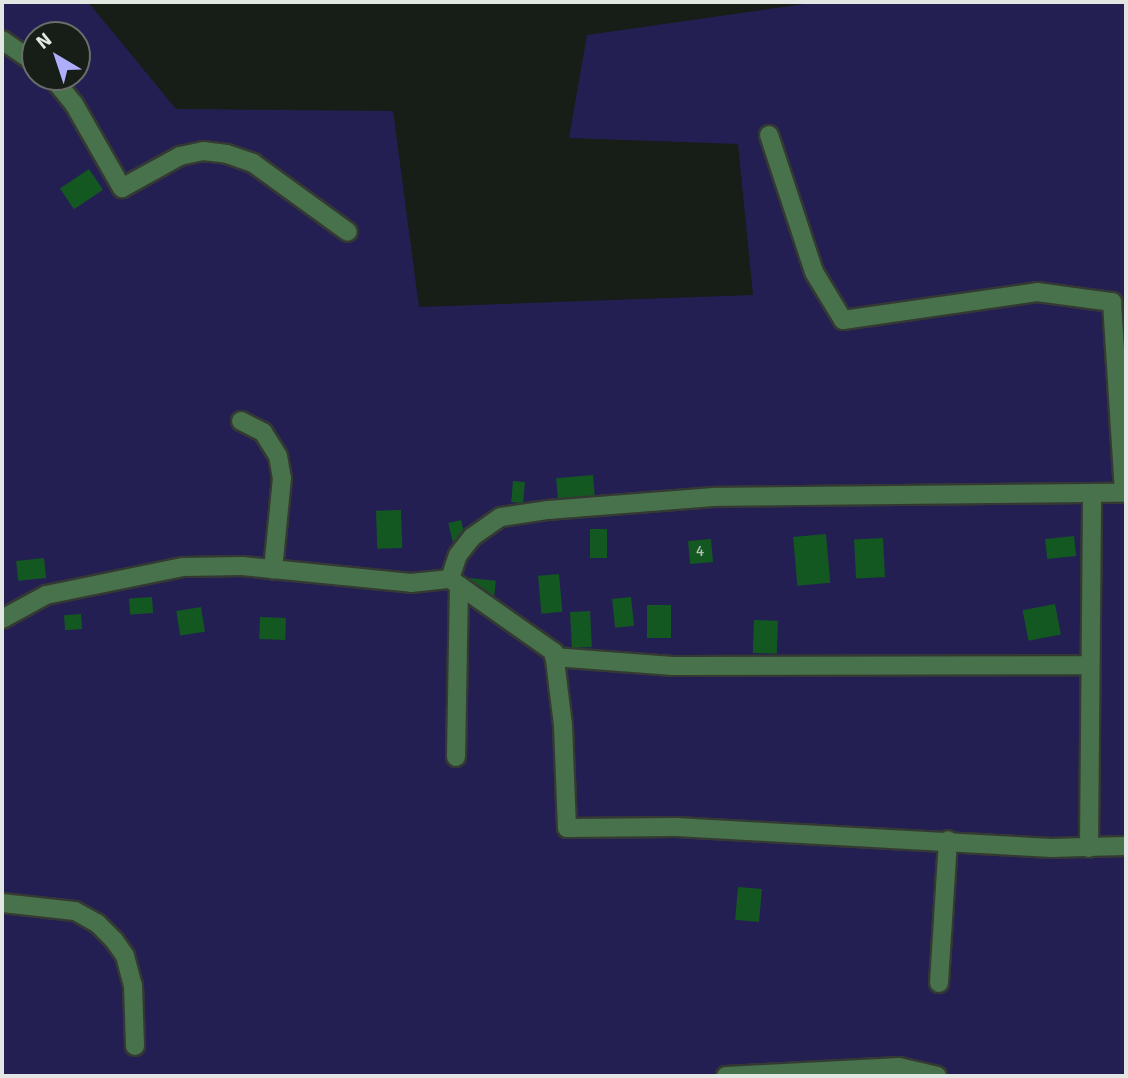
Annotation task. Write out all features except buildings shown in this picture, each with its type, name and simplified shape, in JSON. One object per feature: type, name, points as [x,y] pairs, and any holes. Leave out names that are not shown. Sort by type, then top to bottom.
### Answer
[{"type":"lane","points":[[2,40],[21,53]]},
{"type":"lane","points":[[63,91],[74,104],[122,188],[180,156],[203,151],[227,154],[253,163],[348,232]]},
{"type":"lane","points":[[456,757],[455,582],[458,555],[472,537],[501,517],[548,510],[713,497],[1125,493],[1112,302],[1037,292],[843,320],[814,272],[769,135]]},
{"type":"lane","points":[[241,421],[263,432],[278,456],[282,478],[273,569]]},
{"type":"lane","points":[[1089,848],[1091,493]]},
{"type":"lane","points":[[2,619],[46,595],[183,567],[273,569],[378,582],[455,582],[554,652],[563,725],[567,828],[676,827],[1089,848],[1126,846]]},
{"type":"lane","points":[[554,657],[673,666],[1088,665]]},
{"type":"lane","points":[[939,983],[948,840]]},
{"type":"lane","points":[[2,903],[75,911],[98,924],[114,940],[125,956],[133,985],[135,1046]]},
{"type":"lane","points":[[726,1076],[899,1067],[937,1076]]},
{"type":"shaded area","points":[[2,2],[88,2],[176,109],[393,111],[419,307],[753,295],[738,144],[569,138],[587,35],[819,2],[1126,2],[1126,1076],[2,1076]]}]
